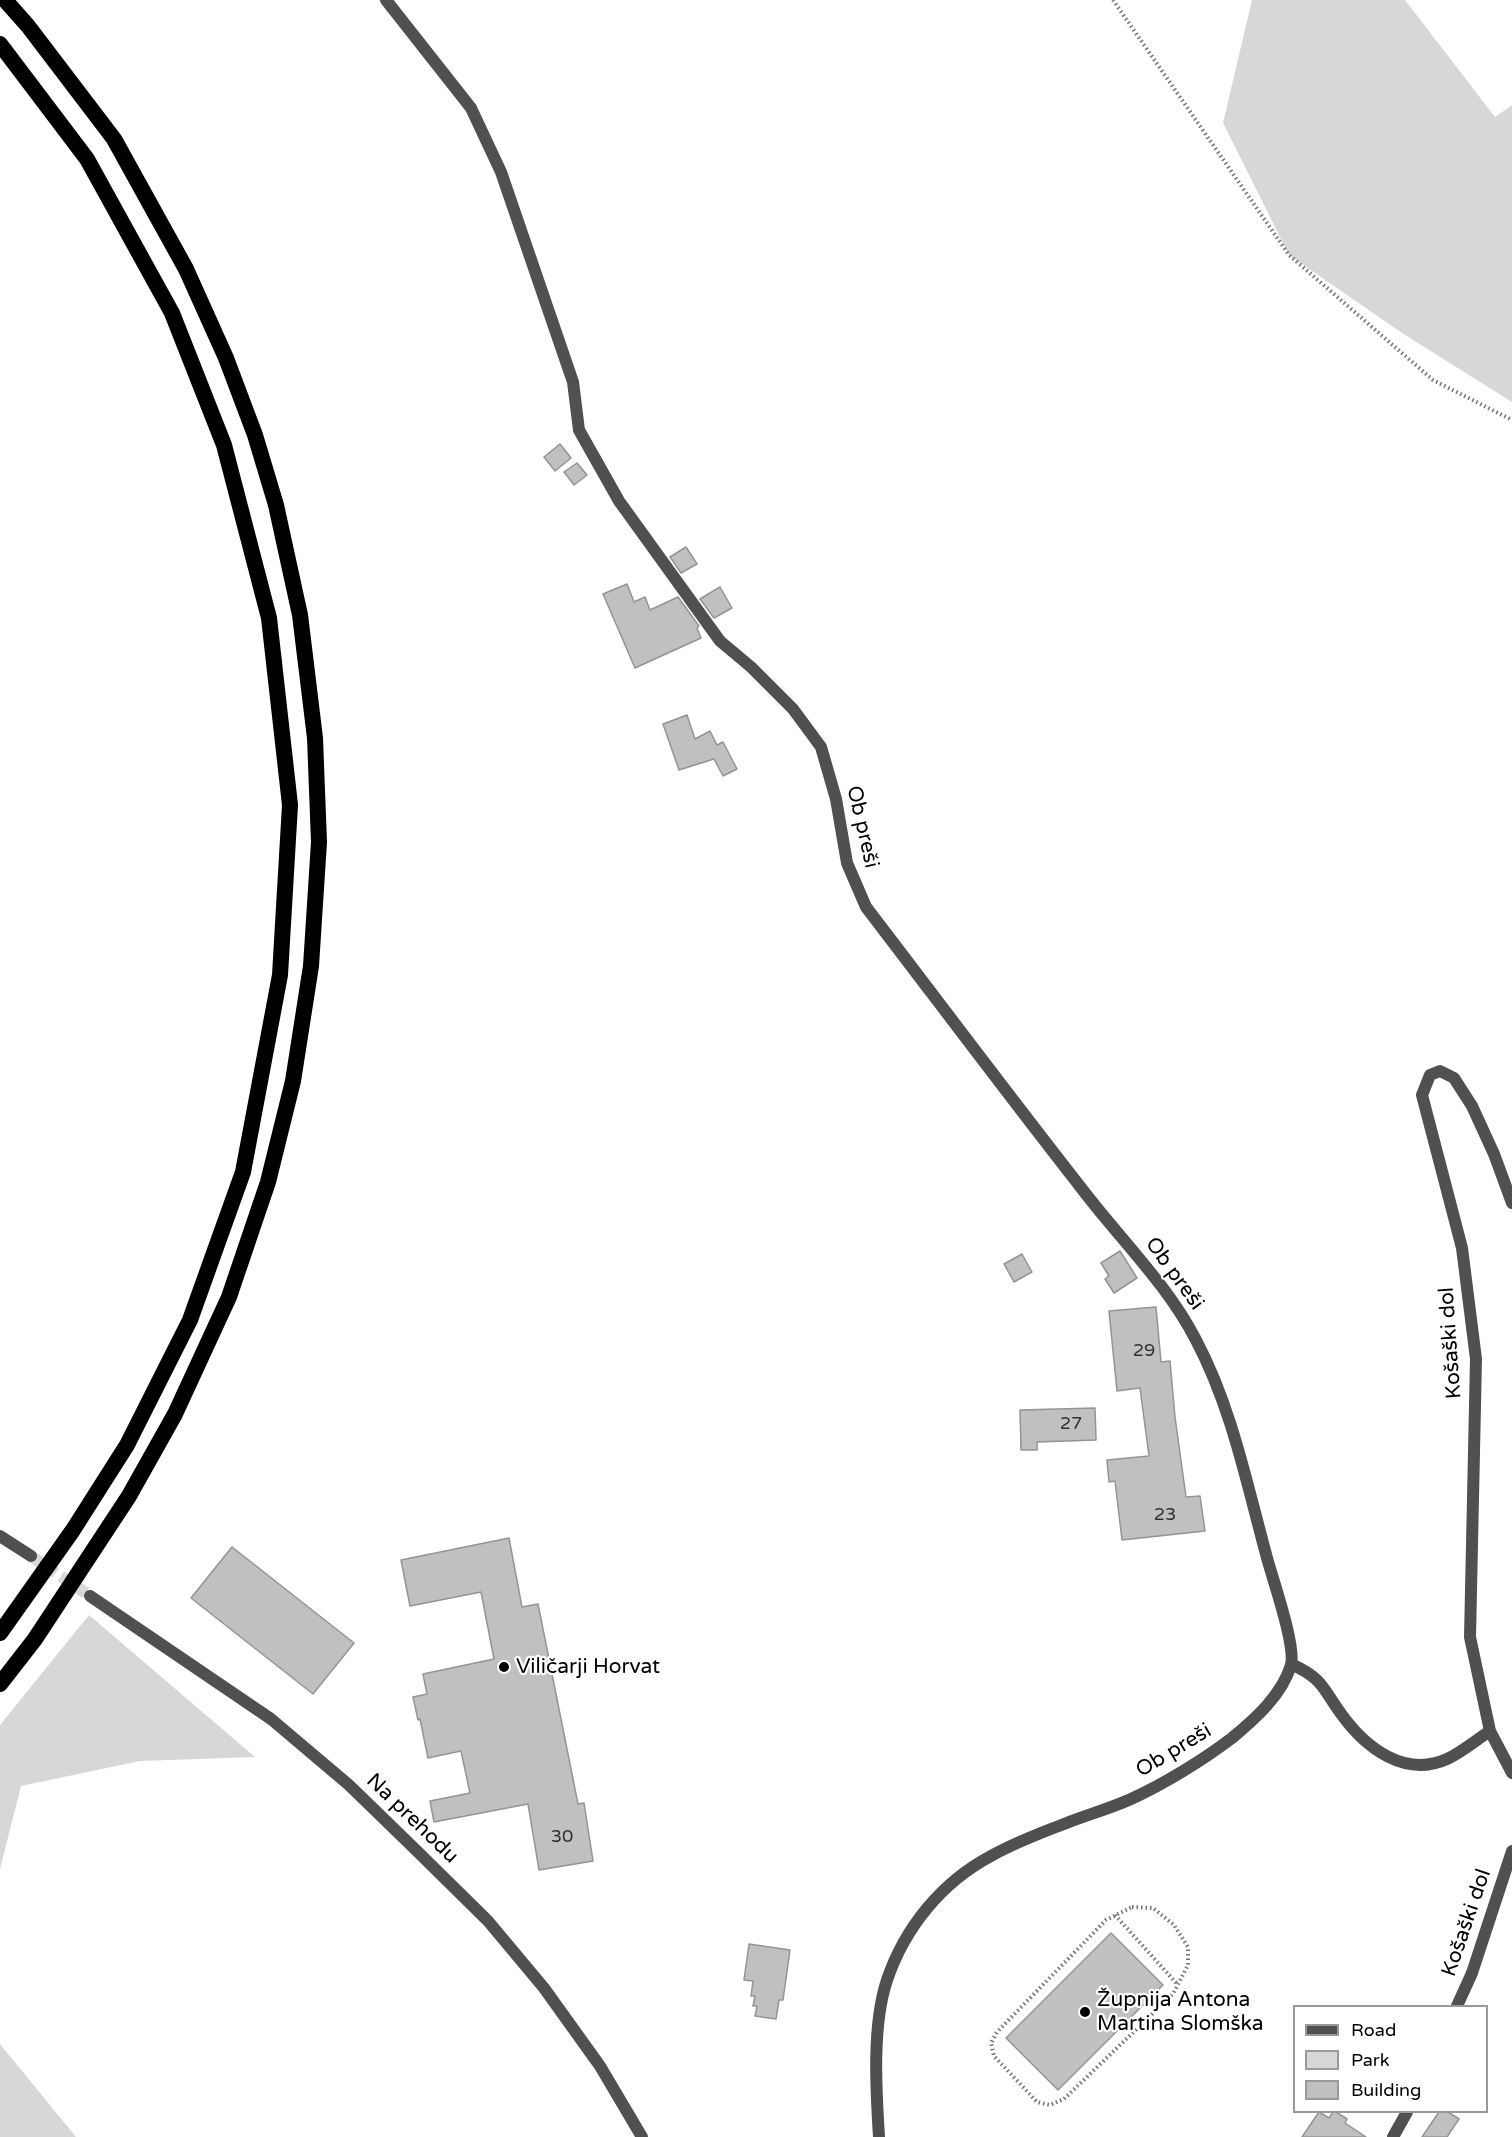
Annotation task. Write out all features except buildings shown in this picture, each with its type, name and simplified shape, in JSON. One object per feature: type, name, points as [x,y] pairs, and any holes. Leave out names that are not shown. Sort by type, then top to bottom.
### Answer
[{"type":"highway","points":[[0,1684],[35,1639],[129,1496],[176,1414],[229,1297],[268,1182],[293,1081],[311,966],[319,842],[315,738],[300,615],[276,505],[255,435],[226,358],[186,269],[114,139],[28,26],[5,0]]},
{"type":"highway","points":[[0,44],[87,159],[172,313],[224,445],[269,618],[290,805],[280,975],[243,1172],[190,1320],[127,1445],[73,1530],[0,1633]]},
{"type":"street","name":"Ob preši","points":[[386,0],[471,108],[501,172],[573,382],[579,430],[619,501],[720,641],[752,667],[793,709],[821,747],[836,799],[847,863],[866,907],[1086,1194],[1130,1245],[1181,1313],[1202,1352],[1228,1416],[1284,1616],[1292,1664],[1276,1694],[1248,1725],[1212,1754],[1130,1800],[1063,1824],[992,1856],[958,1878],[929,1904],[907,1936],[887,1981],[877,2036],[879,2137]]},
{"type":"street","name":"Košaški dol","points":[[1512,1203],[1494,1154],[1472,1106],[1454,1078],[1440,1071],[1430,1075],[1422,1095],[1462,1248],[1476,1359],[1470,1637],[1490,1731],[1512,1773]]},
{"type":"street","points":[[0,1536],[31,1556]]},
{"type":"street","name":"Na prehodu","points":[[90,1596],[271,1719],[349,1785],[427,1861],[488,1921],[544,1988],[600,2066],[642,2137]]},
{"type":"street","points":[[1292,1664],[1311,1672],[1359,1737],[1378,1752],[1397,1762],[1422,1765],[1446,1759],[1490,1731]]},
{"type":"street","name":"Košaški dol","points":[[1458,2005],[1472,1972],[1512,1851]]},
{"type":"street","points":[[1393,2137],[1406,2113]]},
{"type":"path","points":[[1113,0],[1289,255],[1433,380],[1512,420]]},
{"type":"path","points":[[1132,1907],[1153,1908],[1174,1925],[1188,1947],[1188,1965],[1173,1994],[1064,2099],[1050,2105],[1037,2102],[994,2056],[991,2043],[997,2032],[1106,1920],[1115,1915],[1132,1907]]},
{"type":"path","points":[[1115,1915],[1178,1985]]},
{"type":"green space","points":[[1252,0],[1405,0],[1495,117],[1512,105],[1512,402],[1402,333],[1289,255],[1223,123]]},
{"type":"green space","points":[[89,1615],[255,1757],[140,1761],[21,1786],[0,1869],[0,1725]]},
{"type":"green space","points":[[0,2044],[76,2137],[0,2137]]},
{"type":"tunnel","points":[[31,1556],[90,1596]]},
{"type":"place","name":"Viličarji Horvat","points":[[504,1667]]},
{"type":"place","name":"Župnija Antona Martina Slomška","points":[[1085,2012]]}]
